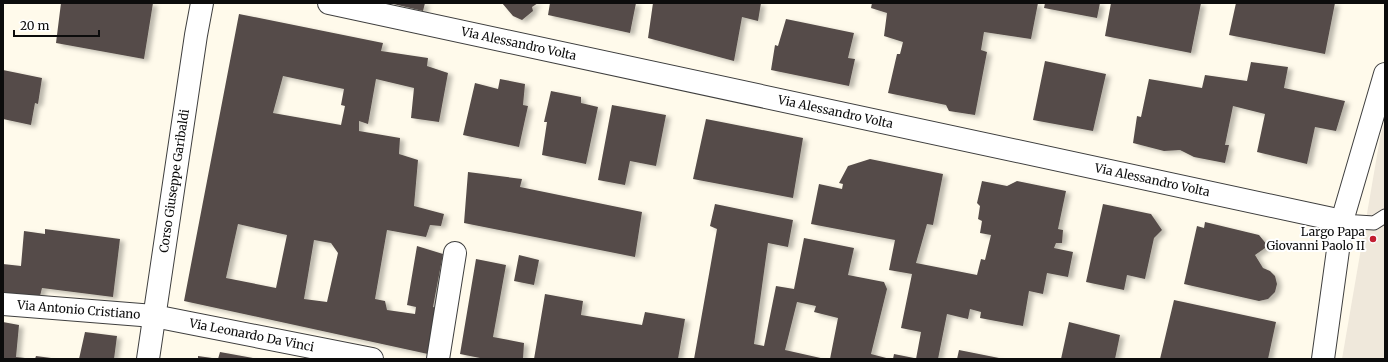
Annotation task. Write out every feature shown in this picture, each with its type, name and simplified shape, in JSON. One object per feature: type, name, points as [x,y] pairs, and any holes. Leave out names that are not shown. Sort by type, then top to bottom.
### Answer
[{"type":"street","name":"Corso Giuseppe Garibaldi","points":[[148,359],[163,317],[196,35],[202,3]]},
{"type":"street","name":"Via Alessandro Volta","points":[[329,3],[1342,221]]},
{"type":"street","points":[[1323,359],[1342,221],[1385,74]]},
{"type":"street","points":[[438,359],[455,253]]},
{"type":"street","name":"Via Antonio Cristiano","points":[[3,304],[163,317]]},
{"type":"street","name":"Via Leonardo Da Vinci","points":[[163,317],[372,359]]},
{"type":"lane","points":[[1342,221],[1374,223],[1385,216]]},
{"type":"shaded area","name":"Largo Papa Giovanni Paolo II","points":[[1385,120],[1385,359],[1342,359],[1380,138]]},
{"type":"building","points":[[61,3],[153,3],[144,59],[56,43]]},
{"type":"building","points":[[389,3],[425,3],[423,11]]},
{"type":"building","points":[[502,3],[538,3],[532,7],[533,11],[522,20],[513,16]]},
{"type":"building","points":[[550,3],[636,3],[630,33],[548,15]]},
{"type":"building","points":[[653,3],[761,3],[758,21],[742,17],[734,61],[648,38]]},
{"type":"building","points":[[872,3],[1038,3],[1031,39],[984,32],[981,50],[987,52],[975,115],[949,111],[946,105],[888,93],[897,54],[900,54],[903,42],[884,36],[887,13],[871,8]]},
{"type":"building","points":[[1045,3],[1100,3],[1097,18],[1044,8]]},
{"type":"building","points":[[1111,3],[1201,3],[1191,53],[1105,36]]},
{"type":"building","points":[[1236,3],[1335,3],[1325,54],[1229,35]]},
{"type":"building","points":[[239,14],[383,43],[381,51],[428,58],[427,66],[448,73],[439,122],[411,118],[414,88],[376,79],[368,124],[359,121],[359,131],[400,138],[399,154],[418,160],[414,206],[444,214],[441,226],[430,225],[426,237],[387,230],[375,299],[385,301],[387,310],[415,314],[416,307],[407,305],[417,246],[443,254],[433,307],[437,308],[428,354],[184,301]],"holes":[[[283,76],[344,89],[341,105],[345,106],[341,125],[273,113]],[[238,224],[287,235],[276,288],[226,278]],[[314,240],[331,243],[338,253],[327,302],[304,299]]]},
{"type":"building","points":[[786,19],[854,33],[848,58],[855,59],[849,86],[771,70],[775,45],[778,46]]},
{"type":"building","points":[[1045,61],[1106,74],[1093,131],[1033,120]]},
{"type":"building","points":[[1251,62],[1288,67],[1284,88],[1345,101],[1336,131],[1315,127],[1307,164],[1257,152],[1265,114],[1233,106],[1225,145],[1229,145],[1225,163],[1194,157],[1180,150],[1164,151],[1133,143],[1137,116],[1141,117],[1149,79],[1202,88],[1205,75],[1247,81]]},
{"type":"building","points":[[3,70],[42,78],[38,104],[35,103],[31,125],[3,119]]},
{"type":"building","points":[[500,79],[525,84],[523,105],[528,106],[519,147],[463,135],[475,83],[498,89]]},
{"type":"building","points":[[551,91],[581,97],[581,103],[598,107],[586,164],[542,155],[547,122],[544,122]]},
{"type":"building","points":[[612,105],[666,115],[656,166],[630,161],[625,185],[598,180]]},
{"type":"building","points":[[706,119],[803,138],[793,198],[693,179]]},
{"type":"building","points":[[870,159],[943,174],[933,225],[927,224],[916,263],[977,275],[981,259],[985,260],[991,235],[980,233],[982,221],[978,219],[980,206],[977,203],[982,181],[1007,186],[1017,181],[1066,191],[1058,229],[1063,230],[1062,243],[1056,243],[1054,248],[1073,252],[1068,277],[1047,273],[1043,294],[1029,291],[1023,326],[980,318],[981,312],[970,309],[968,319],[947,314],[938,359],[916,359],[921,332],[901,328],[912,274],[889,270],[895,240],[811,224],[819,184],[842,189],[843,184],[839,183],[848,166]]},
{"type":"building","points":[[468,172],[522,179],[520,187],[642,212],[635,257],[464,223]]},
{"type":"building","points":[[715,204],[793,220],[788,247],[768,243],[754,344],[764,346],[776,286],[794,289],[804,238],[854,248],[848,275],[884,282],[887,289],[871,354],[890,359],[830,359],[838,318],[814,312],[816,306],[797,302],[785,350],[825,359],[694,359],[717,229],[710,226]]},
{"type":"building","points":[[1103,204],[1151,214],[1162,230],[1154,238],[1145,279],[1127,275],[1124,290],[1086,282]]},
{"type":"building","points":[[1205,222],[1259,235],[1268,246],[1255,255],[1263,268],[1270,271],[1275,276],[1277,284],[1275,292],[1268,299],[1259,301],[1184,284],[1197,226],[1204,228]]},
{"type":"building","points":[[45,229],[120,239],[113,297],[42,288],[39,300],[3,296],[3,264],[21,266],[24,231],[45,234]]},
{"type":"building","points":[[519,255],[539,260],[534,285],[514,281]]},
{"type":"building","points":[[476,259],[506,265],[493,337],[524,343],[523,359],[485,359],[460,354]]},
{"type":"building","points":[[545,294],[583,301],[581,315],[642,325],[645,312],[685,319],[678,359],[534,359]]},
{"type":"building","points":[[1174,300],[1276,322],[1268,359],[1160,359]]},
{"type":"building","points":[[3,322],[19,325],[16,357],[25,359],[3,359]]},
{"type":"building","points":[[1069,322],[1120,335],[1115,359],[1061,359]]},
{"type":"building","points":[[85,332],[117,336],[114,359],[79,359]]},
{"type":"building","points":[[959,350],[999,358],[999,359],[957,359]]},
{"type":"building","points":[[220,352],[253,358],[253,359],[218,359]]},
{"type":"building","points":[[894,354],[914,358],[914,359],[893,359]]},
{"type":"building","points":[[36,356],[51,358],[51,359],[35,359]]},
{"type":"building","points":[[198,356],[212,358],[212,359],[198,359]]},
{"type":"place","name":"Largo Papa Giovanni Paolo II","points":[[1373,239]]}]
